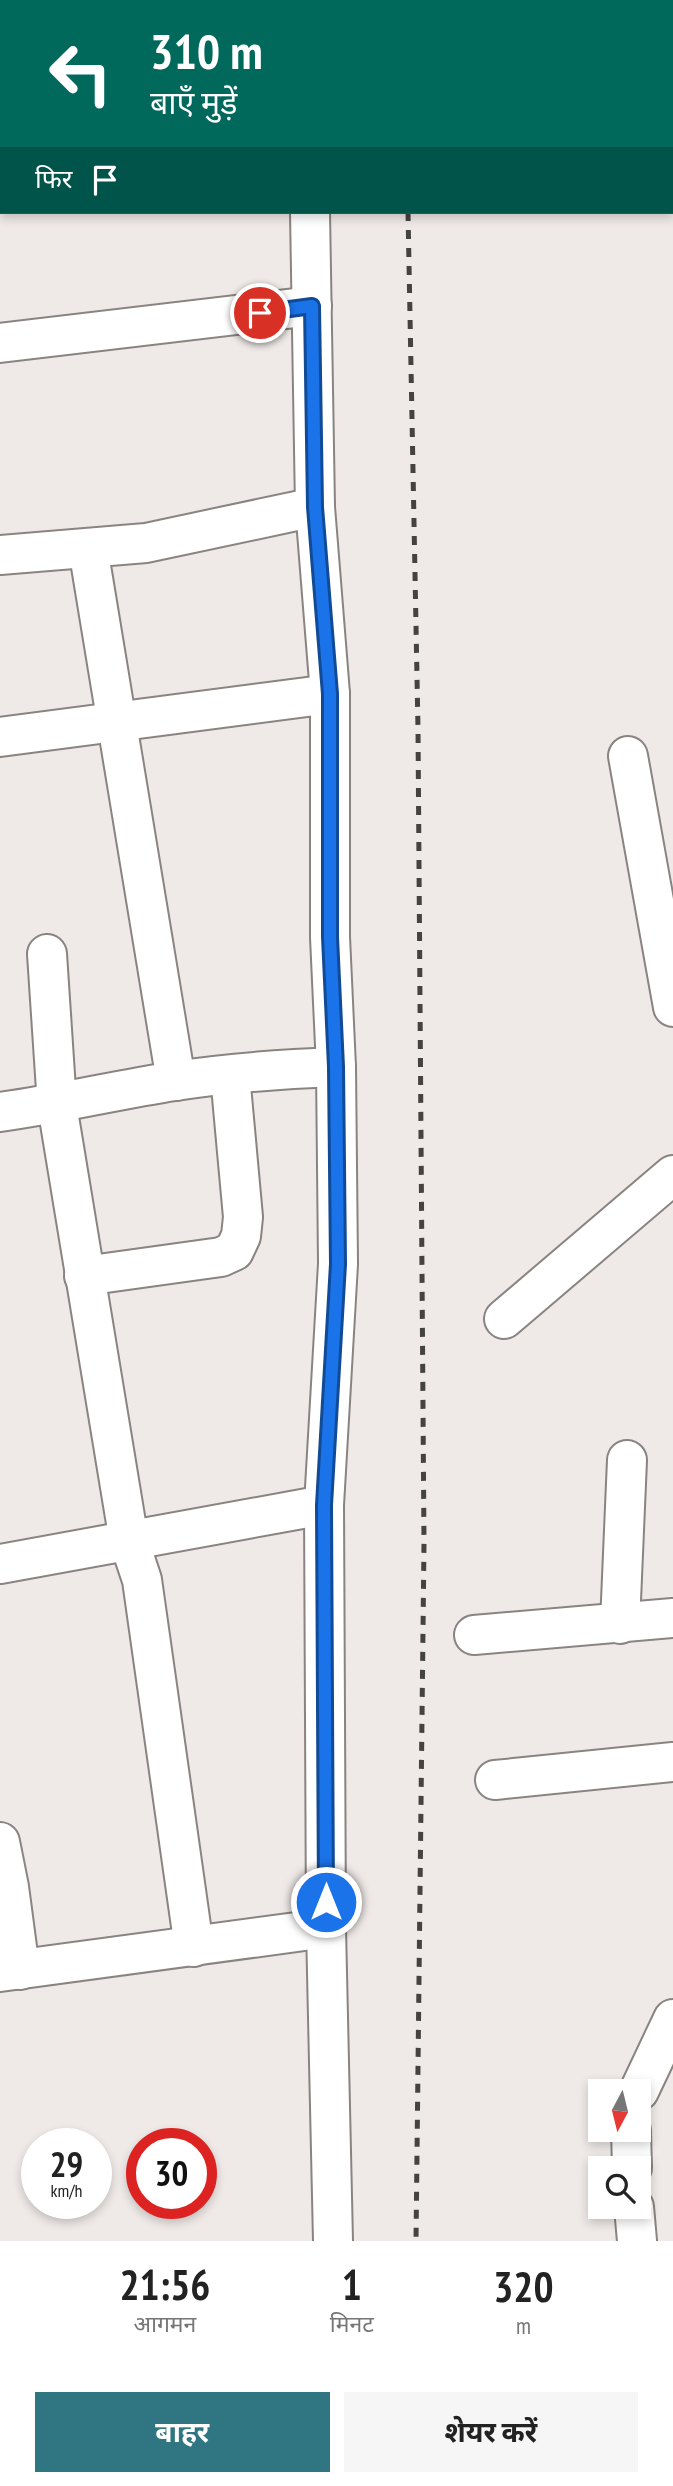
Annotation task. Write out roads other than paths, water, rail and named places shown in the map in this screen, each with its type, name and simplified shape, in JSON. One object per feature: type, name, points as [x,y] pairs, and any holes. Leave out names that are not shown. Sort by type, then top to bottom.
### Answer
[{"type":"street","points":[[310,214],[315,507],[330,694],[330,937],[336,1067],[338,1264],[324,1505],[326,1928],[333,2241]]},
{"type":"street","points":[[0,343],[312,306]]},
{"type":"street","points":[[0,555],[146,543],[315,507]]},
{"type":"street","points":[[88,548],[176,1081]]},
{"type":"street","points":[[0,737],[330,694]]},
{"type":"street","points":[[628,756],[673,1007]]},
{"type":"street","points":[[47,954],[57,1105],[129,1541],[142,1580],[194,1947]]},
{"type":"street","points":[[0,1112],[57,1105],[176,1081],[266,1070],[336,1067]]},
{"type":"street","points":[[84,1276],[220,1257],[234,1251],[241,1236],[243,1217],[230,1075]]},
{"type":"street","points":[[504,1319],[673,1175]]},
{"type":"street","points":[[620,1624],[627,1460]]},
{"type":"street","points":[[0,1564],[324,1505]]},
{"type":"street","points":[[474,1635],[673,1618]]},
{"type":"street","points":[[495,1780],[673,1762]]},
{"type":"street","points":[[0,1842],[9,1886],[10,1971],[326,1928]]},
{"type":"street","points":[[645,2079],[673,2019]]},
{"type":"street","points":[[635,2219],[637,2241]]},
{"type":"railway","points":[[408,214],[418,729],[424,1543],[416,2241]]}]
